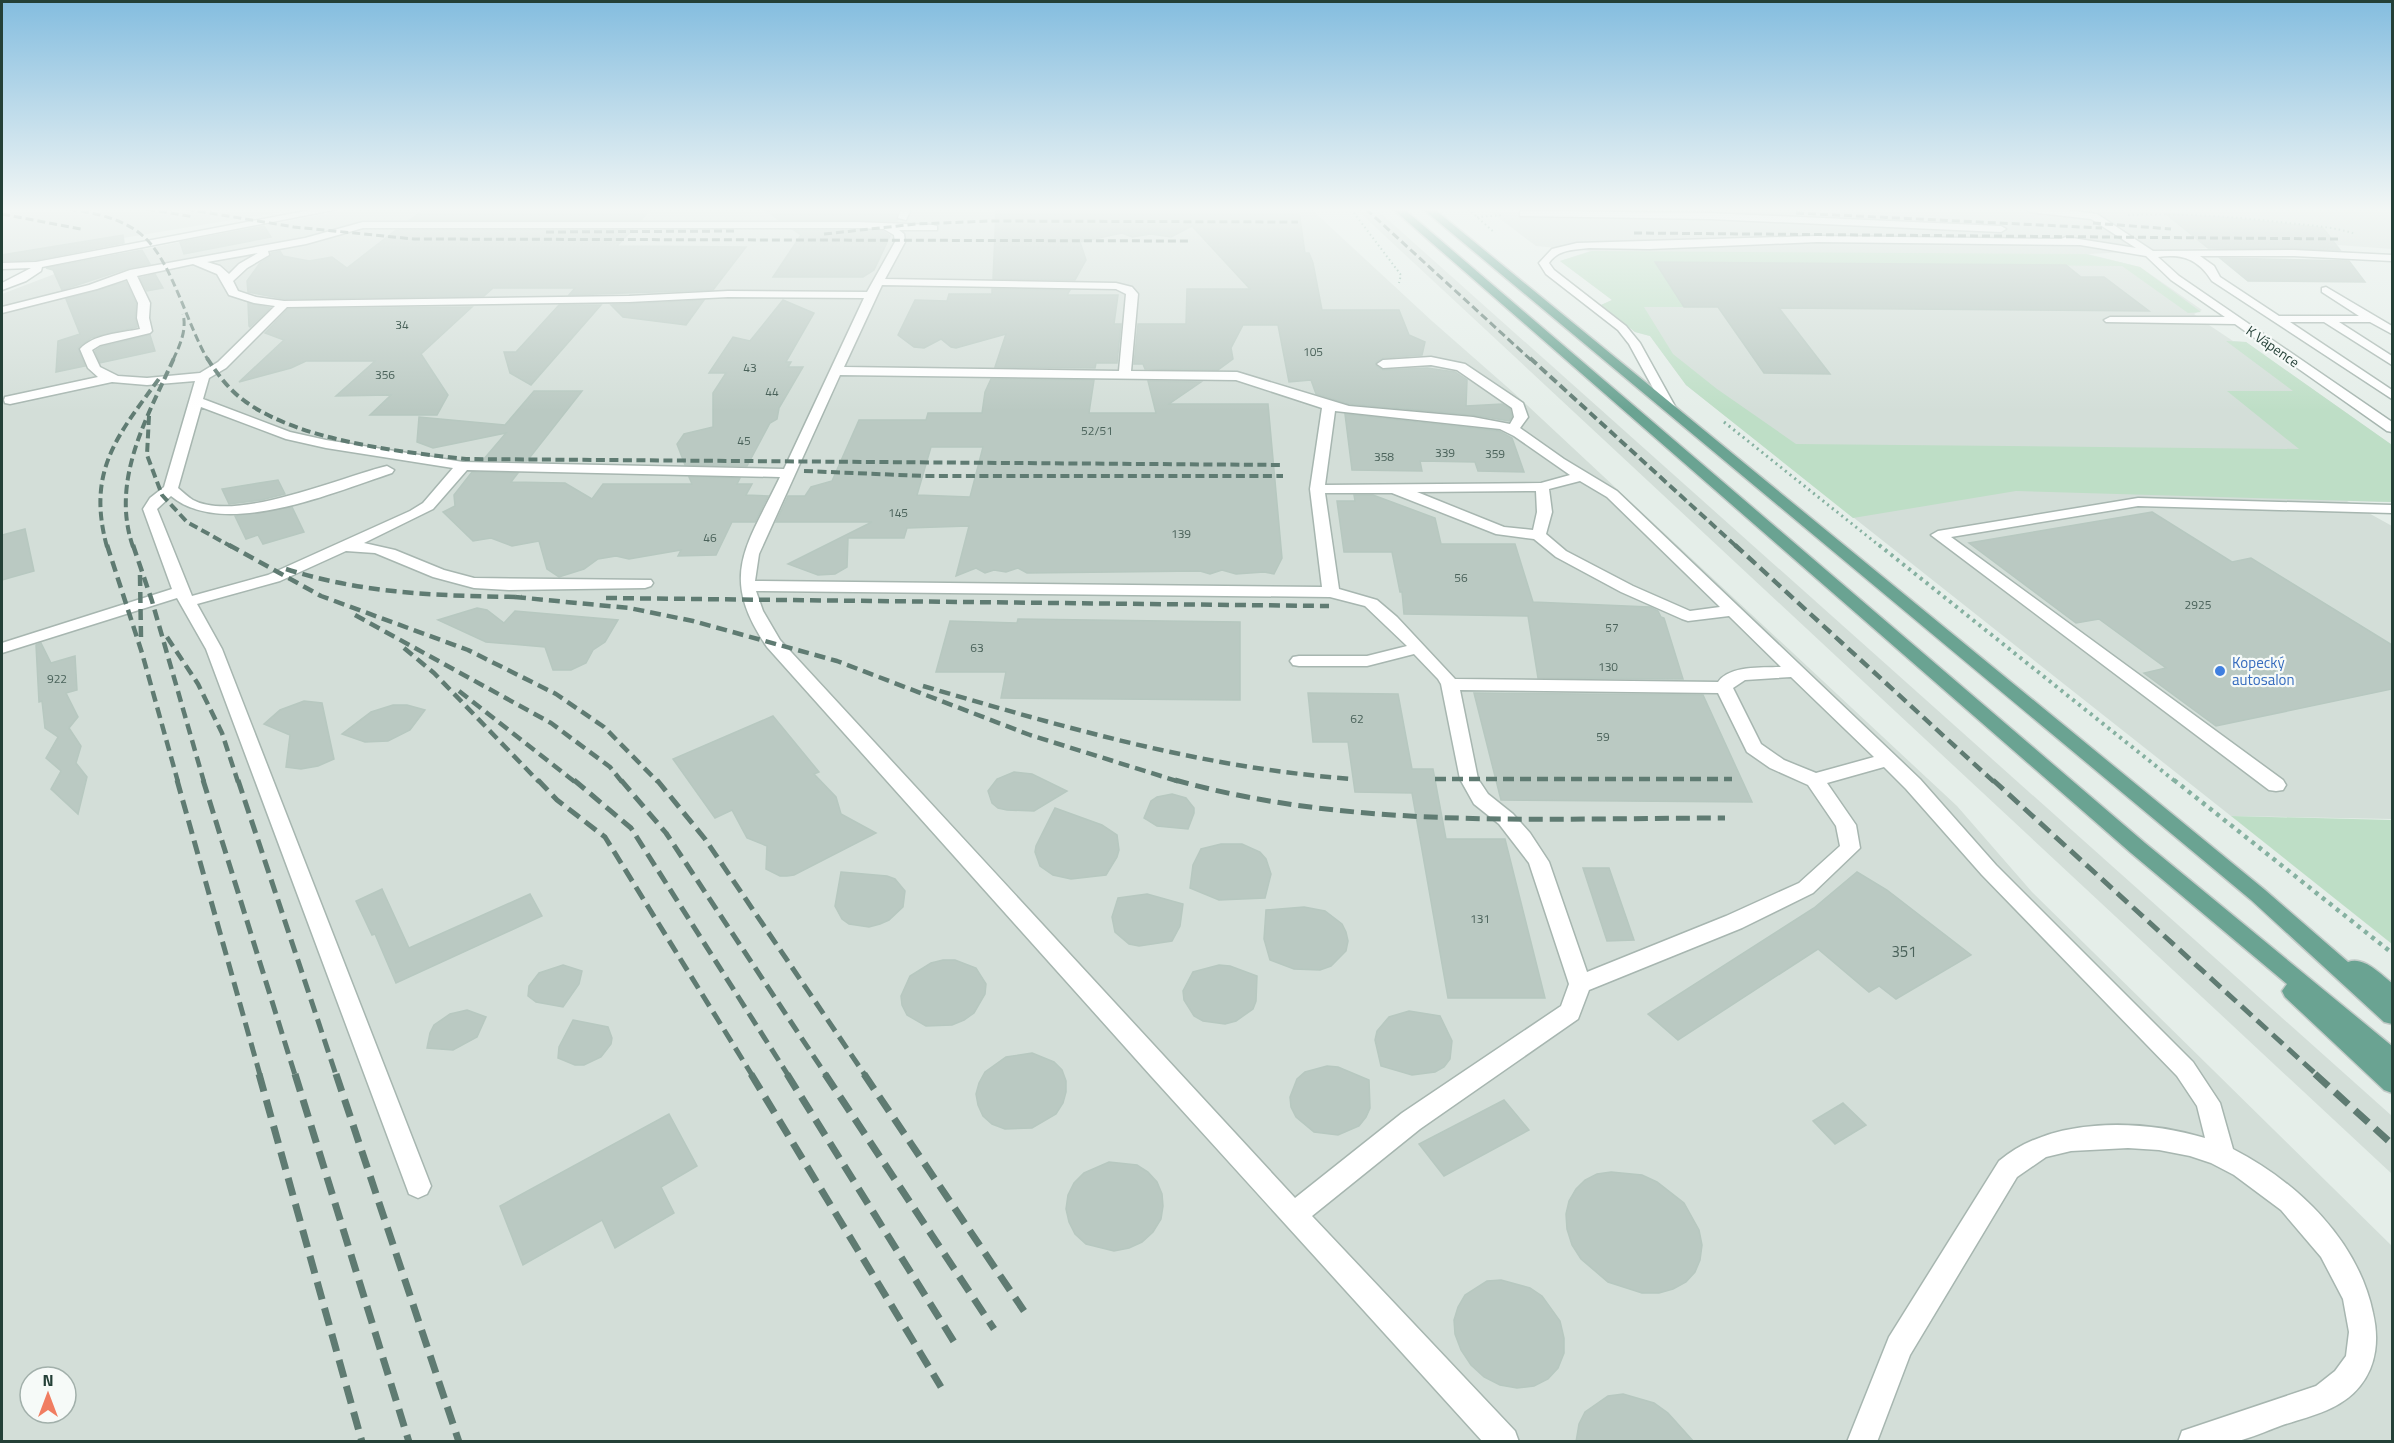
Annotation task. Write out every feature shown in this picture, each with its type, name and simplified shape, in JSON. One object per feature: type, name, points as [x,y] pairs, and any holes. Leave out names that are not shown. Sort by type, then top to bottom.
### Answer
[{"type":"main road","points":[[1476,276],[2138,848],[2392,1059]]},
{"type":"main road","points":[[1509,276],[2258,895],[2392,1015]]},
{"type":"main road","points":[[2138,848],[2392,1083]]},
{"type":"main road","points":[[2258,895],[2392,995]]},
{"type":"street","points":[[2,287],[26,276]]},
{"type":"street","points":[[2,310],[93,287],[121,276]]},
{"type":"street","points":[[113,378],[94,369],[86,349],[96,342],[146,331],[143,318],[144,303],[132,276]]},
{"type":"street","points":[[226,276],[233,293],[254,300],[284,304],[629,299],[874,289],[1116,286],[1128,289],[1132,294],[1125,373]]},
{"type":"street","points":[[229,279],[232,276]]},
{"type":"street","points":[[880,276],[751,554],[746,571],[747,586],[756,617],[773,643],[1504,1442]]},
{"type":"street","points":[[1556,276],[1612,319],[1628,336],[1671,410]]},
{"type":"street","name":"K Vápence","points":[[2174,276],[2392,428]]},
{"type":"street","points":[[2213,276],[2392,394]]},
{"type":"street","points":[[2326,290],[2392,330]]},
{"type":"street","points":[[10,400],[113,378],[157,381],[203,376],[222,365],[284,304]]},
{"type":"street","points":[[2326,319],[2392,361]]},
{"type":"street","points":[[2110,320],[2374,319]]},
{"type":"street","points":[[1383,364],[1431,361],[1461,367],[1518,406],[1521,417],[1512,430]]},
{"type":"street","points":[[836,371],[1237,376],[1329,406],[1349,410],[1473,421],[1512,430],[1612,494],[1913,784],[1989,870],[2185,1069],[2208,1103],[2222,1155]]},
{"type":"street","points":[[203,376],[171,489],[155,501],[150,509],[184,596],[214,649],[418,1186]]},
{"type":"street","points":[[196,401],[286,435],[326,444],[463,466],[788,473]]},
{"type":"street","points":[[1329,406],[1317,489],[1331,592]]},
{"type":"street","points":[[387,470],[400,455]]},
{"type":"street","points":[[171,489],[174,494],[196,507],[221,511],[246,509],[300,497],[387,470],[445,463]]},
{"type":"street","points":[[2,648],[184,596],[274,578],[415,514],[428,506],[463,466]]},
{"type":"street","points":[[1317,489],[1542,487],[1581,476]]},
{"type":"street","points":[[1538,535],[1544,523],[1546,510],[1542,487]]},
{"type":"street","points":[[1393,488],[1501,531],[1538,535],[1560,554],[1627,589],[1688,616],[1731,611]]},
{"type":"street","points":[[2276,786],[1938,535],[2138,502],[2392,509]]},
{"type":"street","points":[[340,547],[364,546],[386,550],[451,578],[476,582],[506,585],[645,583]]},
{"type":"street","points":[[747,586],[1331,592],[1353,596],[1371,603],[1391,620],[1450,684],[1469,779],[1481,799],[1506,819],[1523,838],[1539,862],[1580,984],[1570,1012],[1411,1120],[1294,1214]]},
{"type":"street","points":[[1299,661],[1368,661],[1418,648]]},
{"type":"street","points":[[1724,688],[1727,682],[1741,675],[1795,672]]},
{"type":"street","points":[[1450,684],[1724,688]]},
{"type":"street","points":[[1580,984],[1734,922],[1806,888],[1850,848],[1846,825],[1815,780],[1777,764],[1754,748],[1724,688]]},
{"type":"street","points":[[1815,780],[1887,760]]},
{"type":"street","points":[[1862,1442],[1899,1347],[2008,1169],[2024,1154],[2046,1145],[2076,1139],[2114,1136],[2158,1137],[2189,1143],[2222,1155],[2250,1170],[2281,1194],[2304,1216],[2332,1250],[2354,1289],[2362,1318],[2364,1350],[2350,1376],[2326,1396],[2193,1442]]},
{"type":"path","points":[[1399,283],[1401,276]]},
{"type":"path","points":[[1719,418],[2392,953]]},
{"type":"shaded area","points":[[48,276],[1384,276],[1514,393],[1957,806],[2032,892],[2392,1246],[2392,1441],[2,1442],[2,294]]},
{"type":"shaded area","points":[[1428,276],[1451,276],[2392,1116],[2392,1174]]},
{"type":"shaded area","points":[[1580,276],[2153,276],[2202,310],[2194,314],[2203,321],[2233,341],[2246,342],[2392,445],[2392,502],[2347,501],[2392,526],[2392,819],[2231,816],[1686,385],[1650,336],[1635,332],[1601,305],[1612,300]]},
{"type":"green space","points":[[1580,276],[1665,276],[1684,307],[1644,307],[1673,354],[1717,389],[1796,444],[2299,449],[2227,391],[2293,391],[2226,341],[2246,342],[2392,445],[2392,502],[2016,491],[1853,518],[1686,385],[1650,336],[1635,332],[1601,305],[1612,300]]},
{"type":"green space","points":[[2137,276],[2153,276],[2201,312],[2188,313]]},
{"type":"green space","points":[[2231,816],[2392,820],[2392,944]]},
{"type":"building","points":[[56,276],[104,276],[62,290]]},
{"type":"building","points":[[156,276],[163,288],[147,291],[140,278]]},
{"type":"building","points":[[250,276],[723,276],[713,290],[569,295],[575,288],[493,288],[484,296],[284,299],[248,292],[247,281]]},
{"type":"building","points":[[773,276],[864,276],[863,277]]},
{"type":"building","points":[[993,276],[1077,276],[1075,280],[993,279]]},
{"type":"building","points":[[1238,276],[1316,276],[1322,310],[1399,310],[1409,335],[1425,342],[1422,355],[1383,358],[1376,362],[1376,366],[1383,370],[1427,368],[1455,372],[1467,380],[1466,406],[1502,404],[1510,409],[1512,417],[1509,421],[1473,415],[1349,404],[1316,394],[1311,380],[1289,382],[1278,325],[1243,325],[1231,348],[1233,359],[1218,370],[1145,369],[1143,364],[1134,364],[1138,324],[1186,324],[1187,289],[1250,289]]},
{"type":"building","points":[[1664,276],[2104,277],[2149,311],[1779,308],[1830,374],[1764,373],[1718,307],[1684,307]]},
{"type":"building","points":[[2242,276],[2361,276],[2365,282],[2248,281]]},
{"type":"building","points":[[126,282],[136,303],[137,327],[91,338],[78,348],[85,366],[56,372],[58,341],[80,334],[66,299]]},
{"type":"building","points":[[992,289],[1070,290],[1067,295],[1118,295],[1114,324],[1121,324],[1117,363],[1096,363],[1095,368],[995,367],[1006,334],[956,348],[941,339],[924,348],[914,347],[898,335],[915,300],[947,301],[949,294],[992,294]]},
{"type":"building","points":[[704,300],[686,325],[623,317],[611,305]]},
{"type":"building","points":[[783,300],[814,313],[786,362],[791,362],[788,367],[803,367],[779,408],[777,419],[770,423],[747,466],[685,465],[677,444],[684,434],[713,427],[713,393],[726,373],[709,373],[733,337],[750,341]]},
{"type":"building","points":[[248,303],[270,308],[250,327],[249,326]]},
{"type":"building","points":[[559,305],[601,305],[531,385],[510,373],[504,352],[516,352]]},
{"type":"building","points":[[472,307],[421,354],[448,395],[437,415],[370,415],[391,395],[336,396],[375,361],[306,361],[291,368],[239,382],[284,340],[265,333],[288,309]]},
{"type":"building","points":[[150,335],[155,351],[100,363],[95,351],[101,347]]},
{"type":"building","points":[[991,379],[1094,380],[1089,413],[1156,413],[1148,381],[1201,382],[1169,404],[1268,404],[1282,558],[1274,574],[1264,572],[1236,574],[1222,570],[1210,574],[1200,571],[1027,573],[1018,568],[1006,572],[994,570],[985,573],[976,568],[956,576],[969,526],[907,528],[904,538],[848,538],[847,567],[835,574],[818,575],[788,564],[872,522],[776,522],[788,496],[805,496],[811,487],[832,481],[859,420],[926,420],[928,413],[982,413],[985,392]],"holes":[[[931,447],[983,447],[970,497],[917,495]]]},
{"type":"building","points":[[534,391],[582,391],[527,461],[483,460],[506,433],[433,448],[417,442],[419,417],[505,425]]},
{"type":"building","points":[[1345,414],[1499,431],[1512,438],[1524,472],[1478,471],[1475,462],[1420,461],[1422,471],[1352,470]]},
{"type":"building","points":[[472,472],[518,473],[511,482],[565,483],[592,499],[603,484],[692,484],[689,477],[740,478],[737,484],[752,484],[746,495],[768,496],[755,522],[732,522],[716,555],[678,556],[681,550],[629,559],[616,556],[598,559],[584,569],[559,577],[547,569],[539,541],[512,546],[491,538],[473,541],[443,512],[455,506],[454,495]]},
{"type":"building","points":[[278,480],[285,494],[261,500],[229,504],[222,489]]},
{"type":"building","points":[[1354,495],[1373,495],[1435,518],[1441,544],[1515,544],[1533,602],[1650,607],[1658,611],[1664,618],[1683,679],[1538,678],[1528,616],[1404,614],[1402,592],[1400,592],[1392,552],[1344,552],[1337,501],[1355,501]]},
{"type":"building","points":[[292,507],[304,532],[263,544],[258,535],[246,539],[235,516]]},
{"type":"building","points":[[2152,512],[2232,562],[2251,558],[2392,645],[2392,689],[2216,726],[2144,673],[2166,668],[2099,619],[2076,623],[1969,543]]},
{"type":"building","points":[[25,529],[34,571],[2,580],[2,535]]},
{"type":"building","points":[[477,608],[487,610],[504,623],[515,611],[618,620],[605,642],[593,650],[586,663],[571,670],[553,670],[545,647],[486,642],[438,620]]},
{"type":"building","points":[[1018,619],[1240,622],[1240,700],[1001,698],[1006,672],[936,672],[950,621],[1017,623]]},
{"type":"building","points":[[41,643],[51,663],[75,656],[77,690],[66,693],[78,717],[69,728],[81,746],[76,763],[87,777],[78,814],[51,789],[61,771],[46,758],[58,737],[45,728],[42,701],[39,702],[36,645]]},
{"type":"building","points":[[1308,693],[1398,694],[1412,769],[1433,769],[1446,839],[1505,839],[1545,998],[1448,998],[1412,793],[1355,792],[1348,742],[1313,742]]},
{"type":"building","points":[[1474,693],[1703,695],[1752,802],[1501,800]]},
{"type":"building","points":[[304,701],[322,703],[334,759],[318,766],[301,769],[286,767],[290,735],[264,724],[280,710]]},
{"type":"building","points":[[393,705],[407,705],[425,710],[410,730],[388,741],[365,742],[342,734],[371,712]]},
{"type":"building","points":[[773,716],[819,772],[814,774],[836,797],[841,814],[876,833],[794,875],[787,876],[780,876],[766,869],[767,846],[747,838],[732,810],[715,818],[673,759]]},
{"type":"building","points":[[1014,772],[1032,774],[1067,791],[1034,811],[998,808],[992,803],[988,791],[997,779]]},
{"type":"building","points":[[1172,794],[1186,798],[1194,808],[1188,829],[1157,826],[1144,818],[1151,801],[1157,797]]},
{"type":"building","points":[[1055,808],[1102,825],[1117,835],[1119,850],[1106,875],[1071,879],[1053,875],[1040,866],[1035,852],[1036,846]]},
{"type":"building","points":[[1221,844],[1242,844],[1260,852],[1266,859],[1271,874],[1265,898],[1219,900],[1190,888],[1193,865],[1201,849]]},
{"type":"building","points":[[1583,868],[1609,868],[1634,940],[1607,941]]},
{"type":"building","points":[[841,872],[887,876],[895,879],[905,891],[903,907],[889,920],[880,924],[869,927],[849,924],[842,919],[835,906]]},
{"type":"building","points":[[1857,872],[1887,890],[1971,955],[1896,999],[1879,986],[1869,992],[1818,949],[1678,1040],[1648,1014],[1814,908]]},
{"type":"building","points":[[382,889],[409,948],[530,894],[542,916],[396,983],[375,934],[372,935],[356,901]]},
{"type":"building","points":[[1147,894],[1183,904],[1180,926],[1172,941],[1139,946],[1129,944],[1115,932],[1112,917],[1118,898]]},
{"type":"building","points":[[1304,907],[1325,911],[1342,924],[1346,932],[1348,941],[1346,951],[1331,966],[1320,970],[1294,969],[1270,960],[1264,939],[1266,910]]},
{"type":"building","points":[[955,960],[976,968],[986,984],[985,994],[974,1013],[964,1020],[952,1025],[926,1026],[907,1015],[901,996],[910,976],[931,963]]},
{"type":"building","points":[[563,965],[582,971],[579,984],[563,1007],[536,1002],[528,996],[529,986],[539,973]]},
{"type":"building","points":[[1219,965],[1230,966],[1257,976],[1256,1001],[1253,1009],[1236,1021],[1225,1024],[1203,1021],[1194,1016],[1184,1000],[1183,991],[1193,972]]},
{"type":"building","points":[[467,1010],[486,1017],[477,1037],[453,1050],[427,1048],[434,1025],[450,1014]]},
{"type":"building","points":[[1409,1011],[1440,1016],[1452,1041],[1450,1059],[1444,1067],[1435,1072],[1412,1075],[1381,1066],[1375,1040],[1377,1031],[1389,1017]]},
{"type":"building","points":[[573,1020],[608,1027],[612,1038],[611,1044],[601,1057],[584,1065],[575,1065],[558,1058],[559,1047]]},
{"type":"building","points":[[1032,1053],[1054,1062],[1062,1070],[1066,1081],[1063,1103],[1056,1114],[1032,1128],[1005,1129],[992,1124],[983,1116],[976,1094],[985,1072],[1006,1057]]},
{"type":"building","points":[[1327,1066],[1338,1067],[1369,1080],[1370,1108],[1366,1117],[1359,1126],[1338,1135],[1314,1132],[1296,1117],[1291,1107],[1290,1097],[1297,1079],[1305,1072]]},
{"type":"building","points":[[1504,1100],[1529,1130],[1444,1176],[1419,1144]]},
{"type":"building","points":[[1843,1103],[1866,1125],[1835,1144],[1813,1121]]},
{"type":"building","points":[[669,1114],[697,1166],[661,1187],[674,1213],[615,1248],[602,1220],[523,1265],[500,1206]]},
{"type":"building","points":[[1109,1162],[1137,1165],[1148,1172],[1157,1182],[1162,1194],[1163,1206],[1161,1219],[1153,1232],[1142,1242],[1114,1251],[1086,1244],[1075,1234],[1066,1209],[1068,1195],[1074,1183],[1084,1173]]},
{"type":"building","points":[[1611,1172],[1642,1175],[1657,1182],[1684,1203],[1699,1230],[1702,1245],[1700,1260],[1695,1272],[1686,1282],[1659,1293],[1642,1293],[1608,1282],[1581,1259],[1572,1245],[1567,1229],[1566,1214],[1569,1201],[1585,1180],[1597,1174]]},
{"type":"building","points":[[1501,1280],[1530,1288],[1542,1296],[1560,1321],[1564,1338],[1564,1353],[1558,1368],[1548,1379],[1534,1386],[1517,1388],[1500,1385],[1484,1377],[1471,1365],[1461,1350],[1455,1334],[1454,1320],[1465,1295],[1487,1281]]},
{"type":"building","points":[[1623,1394],[1654,1403],[1668,1413],[1694,1442],[1576,1442],[1579,1424],[1585,1412],[1608,1396]]},
{"type":"railway","points":[[171,276],[208,360]]},
{"type":"railway","points":[[1440,276],[1531,360]]},
{"type":"railway","points":[[173,360],[183,332],[183,314]]},
{"type":"railway","points":[[133,547],[127,522],[126,498],[129,474],[143,427],[174,358]]},
{"type":"railway","points":[[207,358],[240,398],[294,426],[322,435],[382,448],[466,459],[1284,465]]},
{"type":"railway","points":[[1530,358],[1737,547]]},
{"type":"railway","points":[[107,547],[102,520],[101,496],[110,455],[131,417],[161,376]]},
{"type":"railway","points":[[149,416],[147,455],[162,495],[187,522],[232,547]]},
{"type":"railway","points":[[804,471],[925,476],[1283,476]]},
{"type":"railway","points":[[107,545],[142,653],[178,782]]},
{"type":"railway","points":[[133,545],[152,601],[204,782]]},
{"type":"railway","points":[[229,545],[321,596],[468,650],[556,694],[604,727],[658,782]]},
{"type":"railway","points":[[1735,545],[1994,782]]},
{"type":"railway","points":[[286,569],[374,589],[462,596],[522,597]]},
{"type":"railway","points":[[140,575],[141,638]]},
{"type":"railway","points":[[515,597],[629,608],[693,621],[837,661],[1030,735],[1180,782]]},
{"type":"railway","points":[[606,598],[1329,606]]},
{"type":"railway","points":[[355,615],[551,723],[610,767],[622,782]]},
{"type":"railway","points":[[167,637],[198,684],[222,733],[238,782]]},
{"type":"railway","points":[[404,648],[434,673],[539,782]]},
{"type":"railway","points":[[923,686],[1083,731],[1189,756],[1297,774],[1353,779]]},
{"type":"railway","points":[[459,691],[575,782]]},
{"type":"railway","points":[[1435,779],[1732,779]]},
{"type":"railway","points":[[177,780],[260,1075]]},
{"type":"railway","points":[[203,780],[295,1075]]},
{"type":"railway","points":[[238,780],[336,1075]]},
{"type":"railway","points":[[538,780],[557,800],[605,837],[752,1075]]},
{"type":"railway","points":[[574,780],[631,828],[788,1075]]},
{"type":"railway","points":[[621,780],[666,833],[826,1075]]},
{"type":"railway","points":[[657,780],[705,839],[865,1075]]},
{"type":"railway","points":[[1175,780],[1242,796],[1310,807],[1379,814],[1517,819],[1725,818]]},
{"type":"railway","points":[[1993,780],[2317,1075]]},
{"type":"railway","points":[[259,1074],[362,1442]]},
{"type":"railway","points":[[295,1074],[409,1442]]},
{"type":"railway","points":[[336,1074],[459,1442]]},
{"type":"railway","points":[[751,1074],[941,1387]]},
{"type":"railway","points":[[787,1074],[956,1345]]},
{"type":"railway","points":[[825,1074],[994,1329]]},
{"type":"railway","points":[[864,1074],[1024,1311]]},
{"type":"railway","points":[[2315,1074],[2392,1144]]},
{"type":"place","name":"Kopecký autosalon","points":[[2220,671]]}]
